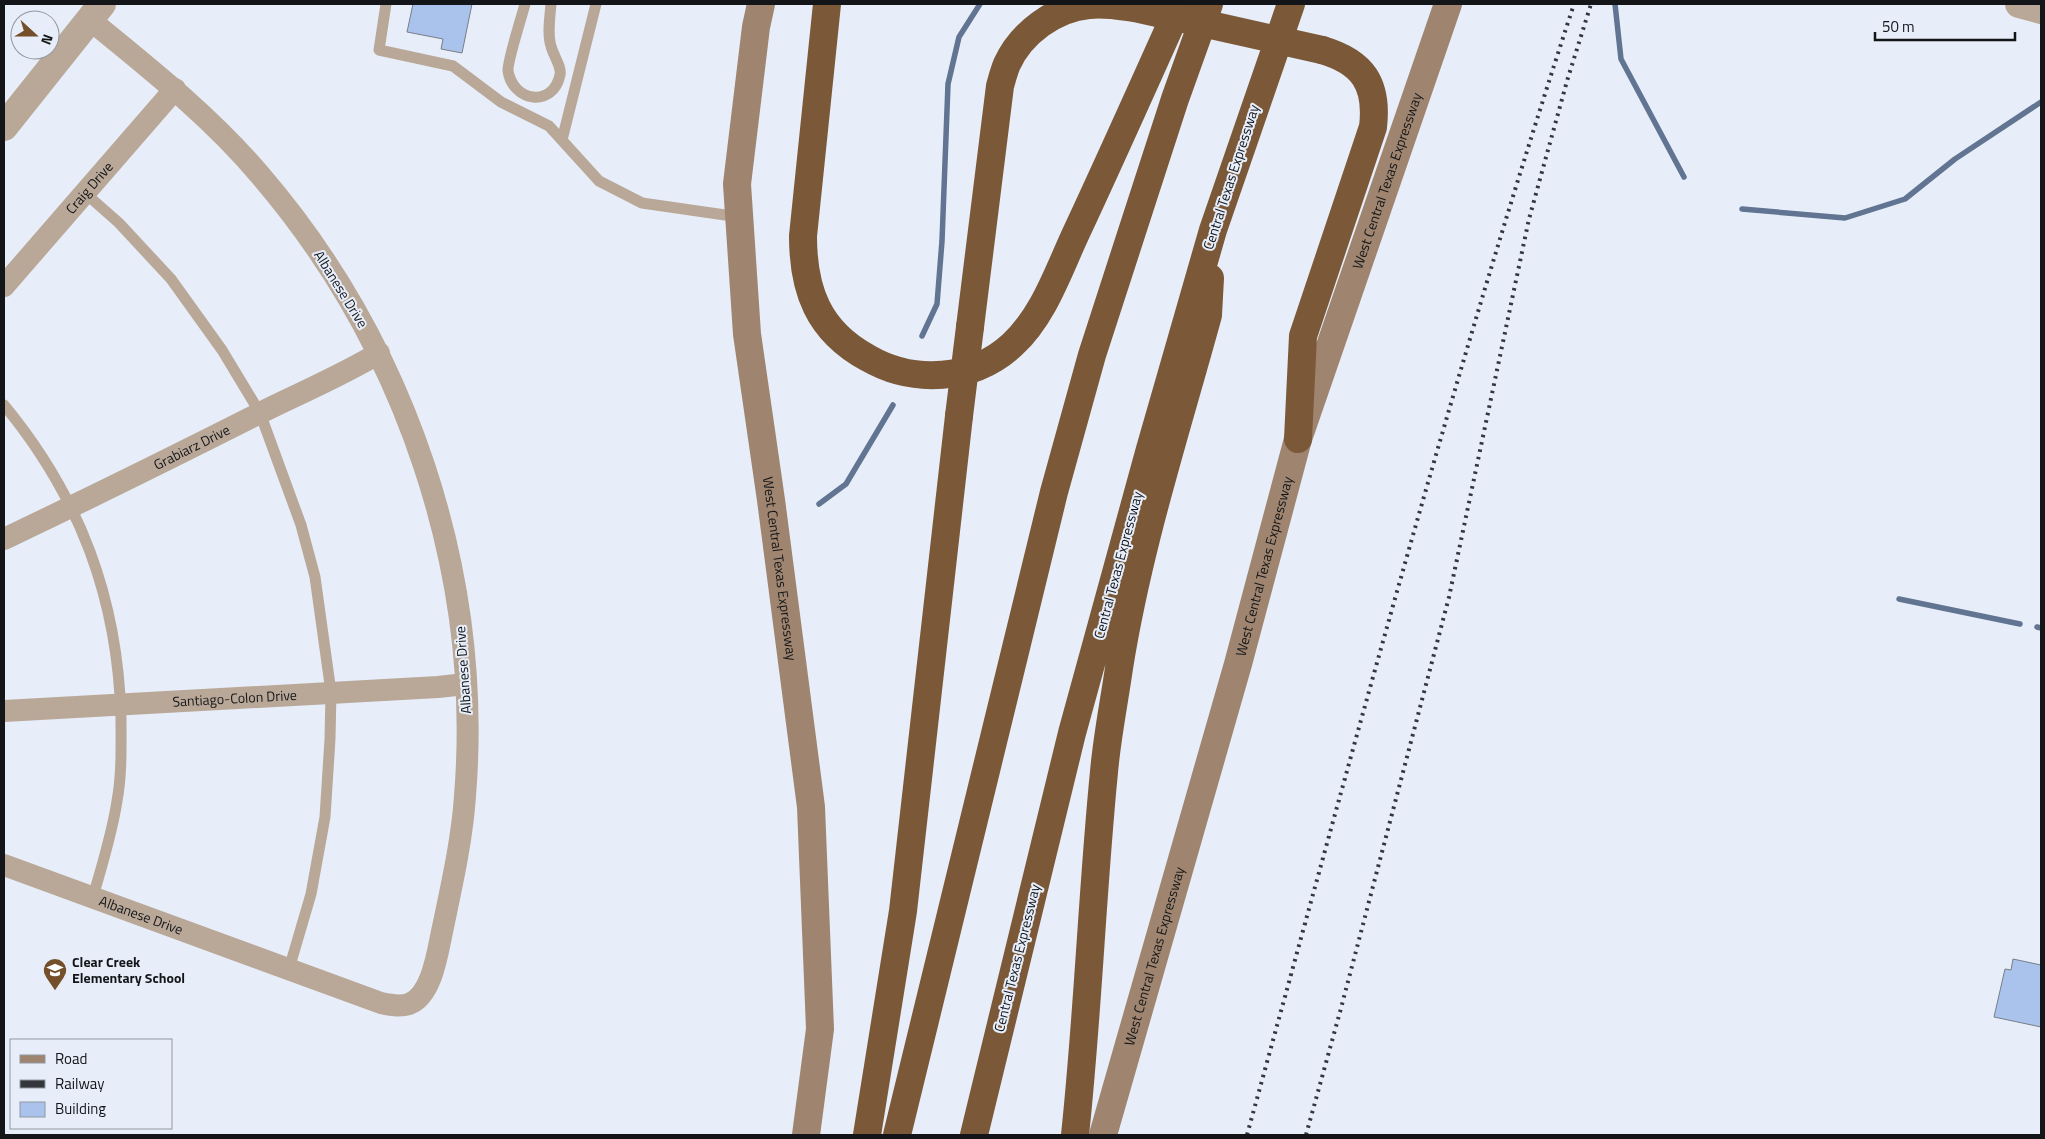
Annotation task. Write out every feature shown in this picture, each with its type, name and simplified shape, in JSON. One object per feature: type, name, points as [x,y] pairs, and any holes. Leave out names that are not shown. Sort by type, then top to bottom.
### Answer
[{"type":"highway","points":[[827,4],[802,236],[803,264],[809,291],[820,313],[835,333],[851,349],[876,363],[900,373],[925,376],[950,374],[971,369],[993,359],[1012,345],[1030,324],[1045,299],[1095,194],[1180,4]]},
{"type":"highway","points":[[867,1135],[904,902],[959,416],[1000,86],[1008,63],[1022,41],[1040,24],[1063,12],[1087,5],[1111,4],[1322,50],[1353,63],[1364,75],[1371,91],[1375,108],[1373,127],[1303,336],[1298,439]]},
{"type":"highway","points":[[897,1135],[1054,492],[1084,382],[1175,99],[1209,4]]},
{"type":"highway","name":"Central Texas Expressway","points":[[974,1135],[1072,733],[1150,449],[1213,230],[1290,4]]},
{"type":"highway","points":[[1075,1135],[1082,1069],[1104,770],[1119,666],[1137,570],[1208,315],[1213,230]]},
{"type":"main road","name":"West Central Texas Expressway","points":[[761,4],[756,27],[737,184],[747,334],[772,500],[811,807],[820,1029],[806,1135]]},
{"type":"main road","name":"West Central Texas Expressway","points":[[1103,1135],[1233,681],[1298,439],[1448,4]]},
{"type":"street","points":[[2019,4],[2041,10]]},
{"type":"street","points":[[4,127],[95,12]]},
{"type":"street","name":"Albanese Drive","points":[[4,865],[381,1003],[396,1006],[408,1005],[418,999],[425,991],[434,966],[453,883],[465,799],[467,716],[456,589],[445,534],[430,481],[412,430],[379,353],[337,277],[293,214],[226,137],[95,12]]},
{"type":"street","name":"Craig Drive","points":[[4,286],[175,89]]},
{"type":"street","name":"Grabiarz Drive","points":[[4,539],[352,369],[379,353]]},
{"type":"street","name":"Santiago-Colon Drive","points":[[4,711],[465,684]]},
{"type":"lane","points":[[386,4],[379,50],[453,66],[501,102],[549,126],[599,180],[642,203],[740,217]]},
{"type":"lane","points":[[525,4],[508,70],[512,82],[518,90],[529,97],[539,98],[549,94],[557,85],[560,72],[550,44],[551,4]]},
{"type":"lane","points":[[562,140],[596,4]]},
{"type":"lane","points":[[85,193],[119,223],[171,279],[222,350],[260,413],[301,526],[315,577],[332,692],[325,817],[311,894],[289,968]]},
{"type":"lane","points":[[4,405],[25,431],[56,479],[87,541],[104,591],[116,649],[121,750],[117,800],[106,853],[93,897]]},
{"type":"building","points":[[413,4],[472,4],[462,53],[441,49],[443,39],[407,32]]},
{"type":"building","points":[[2013,959],[2041,965],[2041,1027],[1994,1017],[2005,969],[2011,970]]},
{"type":"waterway","points":[[922,336],[937,304],[942,241],[948,84],[959,37],[980,4]]},
{"type":"waterway","points":[[1615,4],[1621,59],[1684,177]]},
{"type":"waterway","points":[[1742,209],[1845,218],[1905,199],[1955,159],[2041,102]]},
{"type":"waterway","points":[[819,504],[846,484],[893,405]]},
{"type":"waterway","points":[[1899,599],[2020,624]]},
{"type":"waterway","points":[[2037,627],[2041,628]]},
{"type":"railway","points":[[1247,1135],[1444,426],[1529,144],[1574,4]]},
{"type":"railway","points":[[1306,1135],[1449,597],[1529,219],[1567,81],[1591,4]]},
{"type":"place","name":"Clear Creek Elementary School","points":[[55,991]]}]
